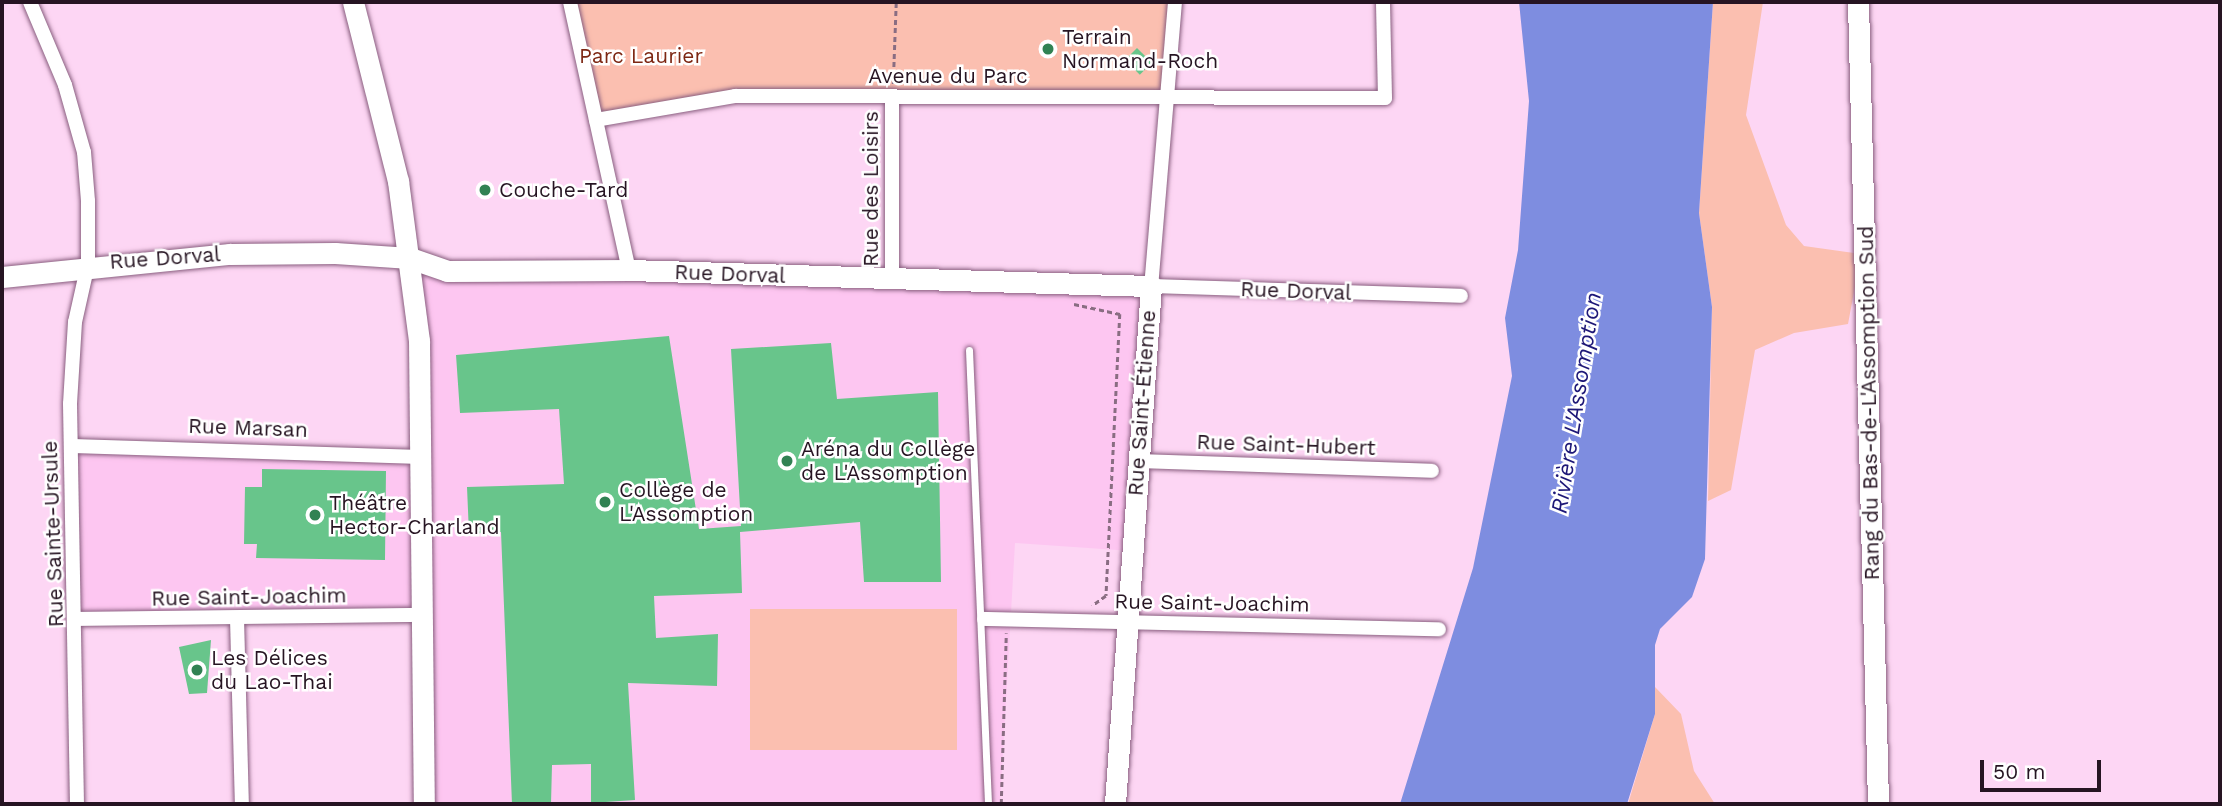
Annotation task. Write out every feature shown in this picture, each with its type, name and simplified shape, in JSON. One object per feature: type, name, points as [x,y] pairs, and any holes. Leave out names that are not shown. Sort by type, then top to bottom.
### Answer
[{"type":"street","name":"Rue Sainte-Ursule","points":[[30,2],[84,152],[88,264],[75,322],[72,446],[78,620],[77,804]]},
{"type":"street","points":[[353,2],[410,258],[422,457],[424,804]]},
{"type":"street","points":[[570,2],[629,270]]},
{"type":"street","name":"Rue Saint-Étienne","points":[[1115,804],[1151,286],[1175,2]]},
{"type":"street","name":"Avenue du Parc","points":[[596,120],[735,96],[1385,97],[1383,2]]},
{"type":"street","name":"Rang du Bas-de-L'Assomption Sud","points":[[1858,2],[1878,804]]},
{"type":"street","name":"Rue des Loisirs","points":[[892,97],[892,280]]},
{"type":"street","name":"Rue Dorval","points":[[2,277],[88,264],[230,254],[410,258],[447,271],[629,270],[1461,296]]},
{"type":"street","name":"Rue Marsan","points":[[72,446],[422,457]]},
{"type":"street","name":"Rue Saint-Hubert","points":[[1138,461],[1432,471]]},
{"type":"street","name":"Rue Saint-Joachim","points":[[78,620],[422,615]]},
{"type":"street","points":[[237,618],[242,804]]},
{"type":"street","name":"Rue Saint-Joachim","points":[[984,619],[1439,629]]},
{"type":"lane","points":[[969,350],[984,619],[988,804]]},
{"type":"path","points":[[892,97],[896,2]]},
{"type":"path","points":[[1060,284],[1066,302],[1120,313],[1106,596],[1070,621]]},
{"type":"path","points":[[1001,804],[1005,620]]},
{"type":"shaded area","name":"Collège de L'Assomption","points":[[410,258],[447,271],[1151,286],[1132,551],[1015,543],[1000,804],[424,804],[421,616],[78,619],[72,446],[422,457]]},
{"type":"green space","name":"Parc Laurier","points":[[570,2],[1175,2],[1169,95],[735,96],[596,120]]},
{"type":"green space","points":[[1713,2],[1763,2],[1746,115],[1786,225],[1804,246],[1861,254],[1848,324],[1794,333],[1755,350],[1731,490],[1708,501],[1712,307],[1699,213]]},
{"type":"green space","points":[[750,609],[957,609],[957,750],[750,750]]},
{"type":"green space","points":[[1655,687],[1681,714],[1694,771],[1715,804],[1628,804],[1655,714]]},
{"type":"water","name":"Rivière L'Assomption","points":[[1519,2],[1713,2],[1699,213],[1712,307],[1705,559],[1692,597],[1660,629],[1655,645],[1655,714],[1627,804],[1400,804],[1473,568],[1512,376],[1505,318],[1518,250],[1529,101]]},
{"type":"building","points":[[1137,48],[1152,63],[1140,75],[1125,60]]},
{"type":"building","points":[[669,336],[699,529],[741,526],[731,349],[831,343],[837,399],[938,392],[941,582],[864,582],[860,522],[740,532],[742,593],[654,596],[656,638],[718,634],[717,686],[628,683],[635,800],[591,803],[591,764],[552,765],[551,804],[512,804],[501,532],[469,534],[467,487],[564,484],[559,409],[460,413],[456,355]]},
{"type":"building","name":"Théâtre Hector-Charland","points":[[262,469],[386,471],[385,560],[256,558],[257,544],[244,544],[245,487],[262,487]]},
{"type":"building","name":"Les Délices du Lao-Thai","points":[[211,640],[207,693],[189,694],[179,647]]},
{"type":"place","name":"Terrain Normand-Roch","points":[[1048,49]]},
{"type":"place","name":"Couche-Tard","points":[[485,190]]},
{"type":"place","name":"Aréna du Collège de L'Assomption","points":[[787,461]]},
{"type":"place","name":"Collège de L'Assomption","points":[[605,502]]},
{"type":"place","name":"Théâtre Hector-Charland","points":[[315,515]]},
{"type":"place","name":"Les Délices du Lao-Thai","points":[[197,670]]}]
